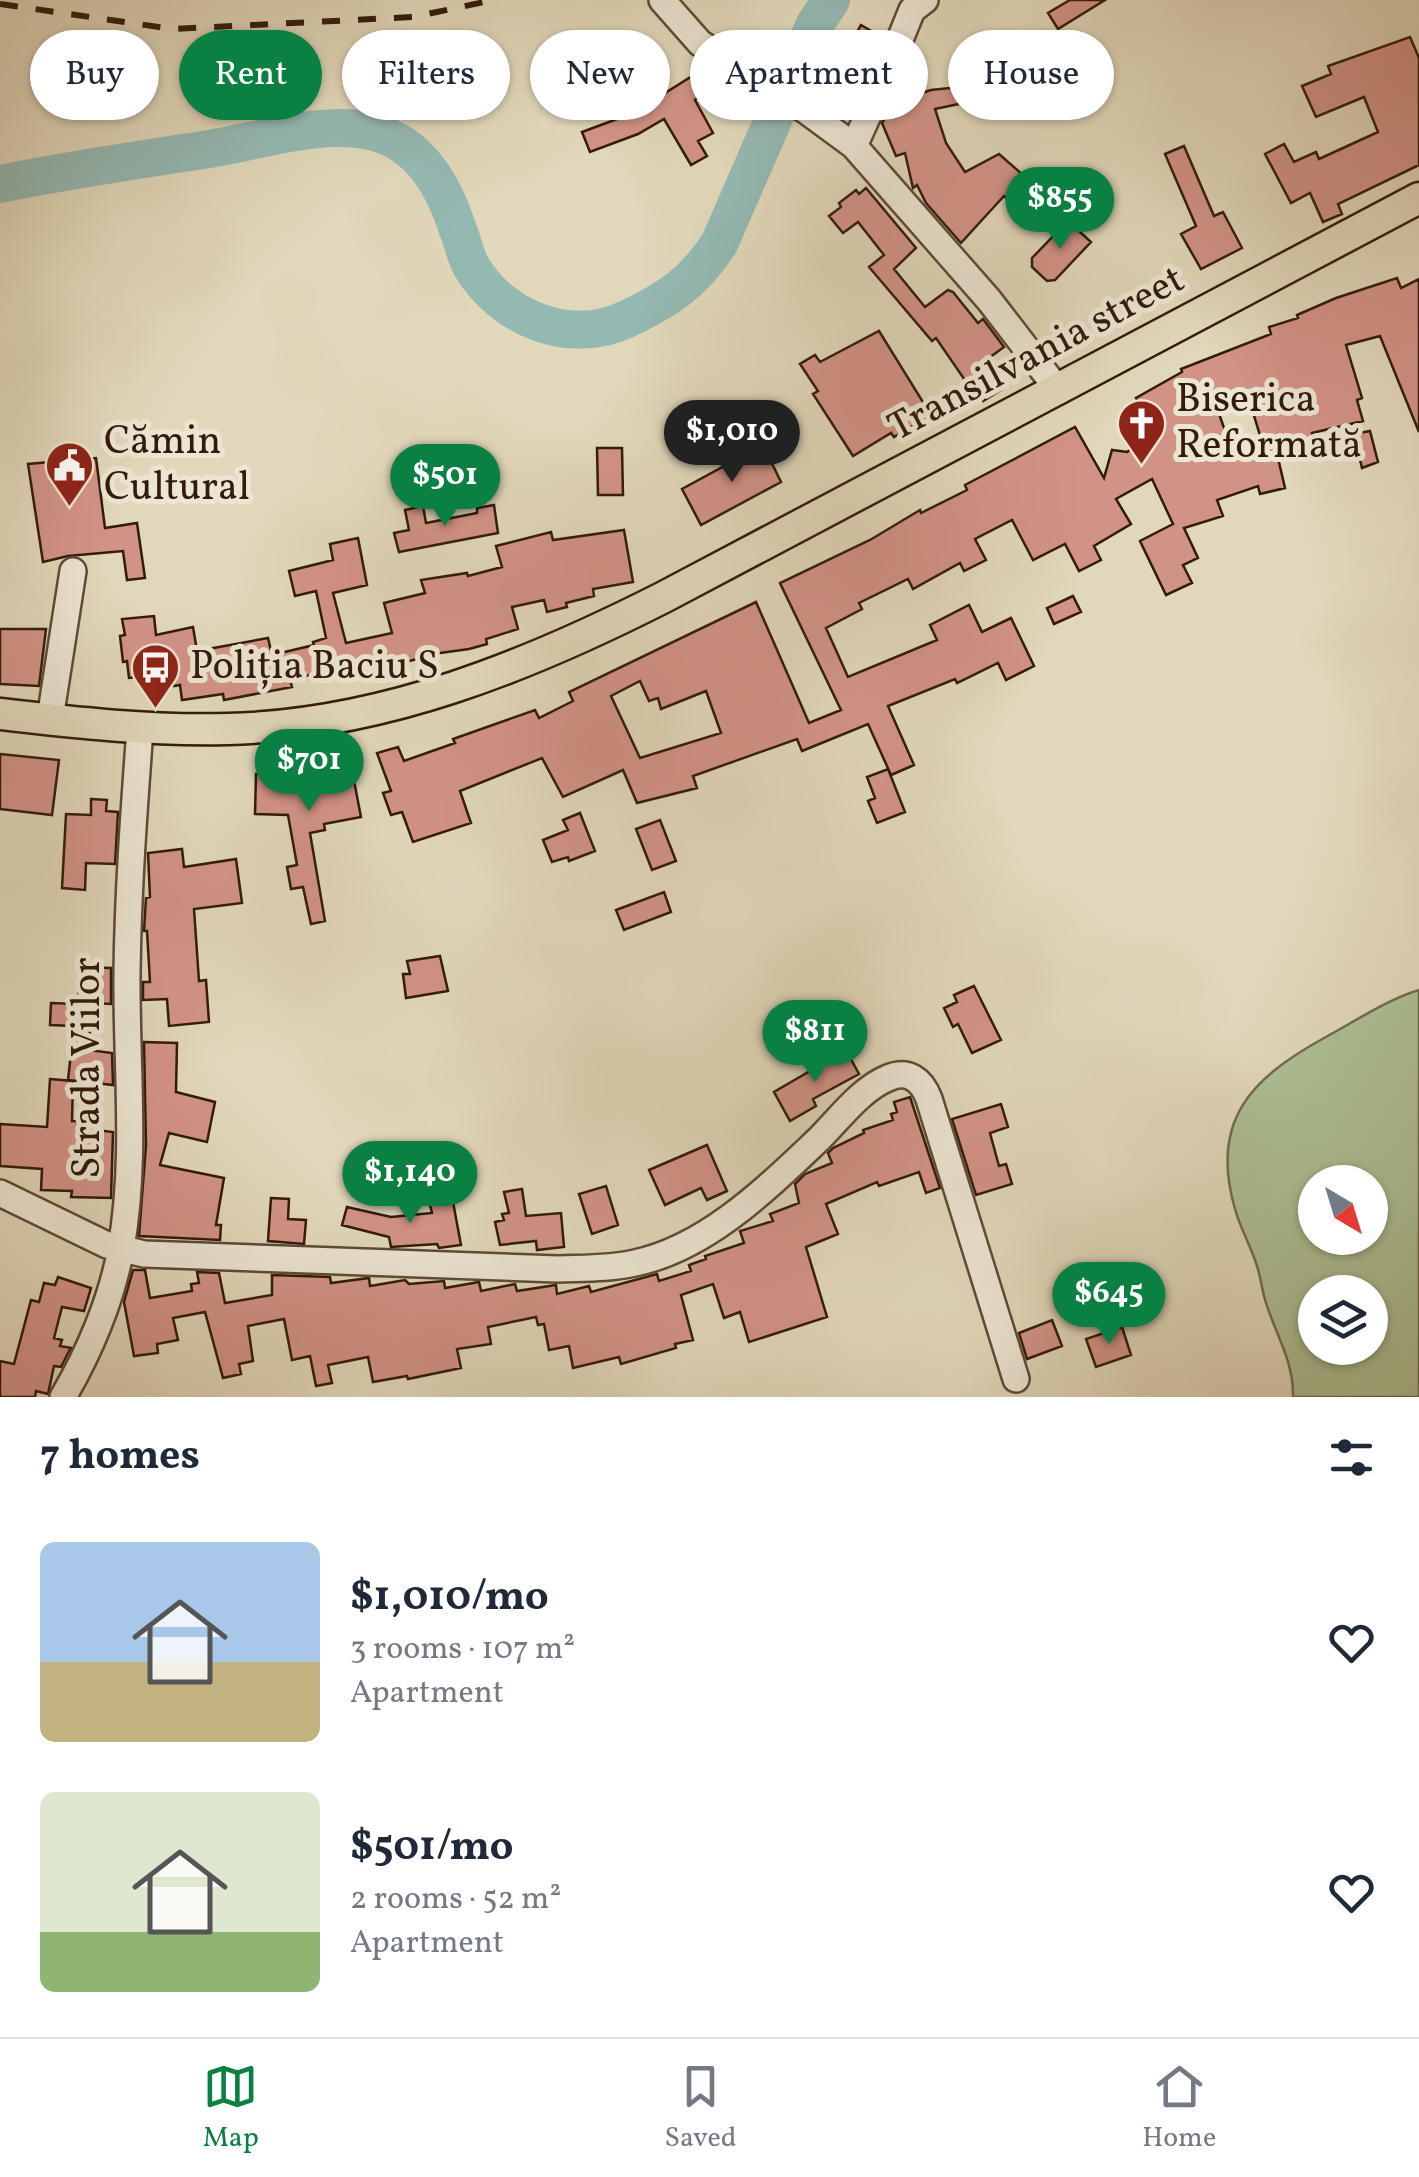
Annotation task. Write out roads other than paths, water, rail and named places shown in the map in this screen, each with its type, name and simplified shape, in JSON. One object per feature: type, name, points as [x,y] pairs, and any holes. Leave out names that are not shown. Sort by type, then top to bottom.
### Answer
[{"type":"main road","name":"Transilvania street","points":[[0,714],[140,729],[232,729],[331,717],[408,701],[485,678],[628,616],[1419,198]]},
{"type":"street","points":[[662,0],[700,43],[854,146],[989,300],[1059,390]]},
{"type":"street","points":[[854,146],[873,104],[900,70],[899,42],[912,10],[924,0]]},
{"type":"street","points":[[50,719],[73,571]]},
{"type":"street","name":"Strada Viilor","points":[[63,1397],[90,1344],[121,1250],[130,1140],[128,903],[140,729]]},
{"type":"street","points":[[0,1193],[121,1250],[144,1254],[609,1268],[672,1251],[712,1229],[794,1163],[876,1085],[902,1074],[918,1080],[930,1099],[1016,1379]]},
{"type":"waterway","points":[[0,184],[292,133],[335,128],[374,132],[405,146],[428,169],[446,198],[471,266],[500,300],[519,313],[561,328],[605,327],[642,312],[679,289],[719,244],[814,26],[831,0]]},
{"type":"railway","points":[[0,4],[173,29],[413,17],[494,0]]},
{"type":"place","name":"Biserica Reformată","points":[[1141,466]]},
{"type":"place","name":"Cămin Cultural","points":[[69,508]]},
{"type":"place","name":"Poliția Baciu S","points":[[155,710]]}]
